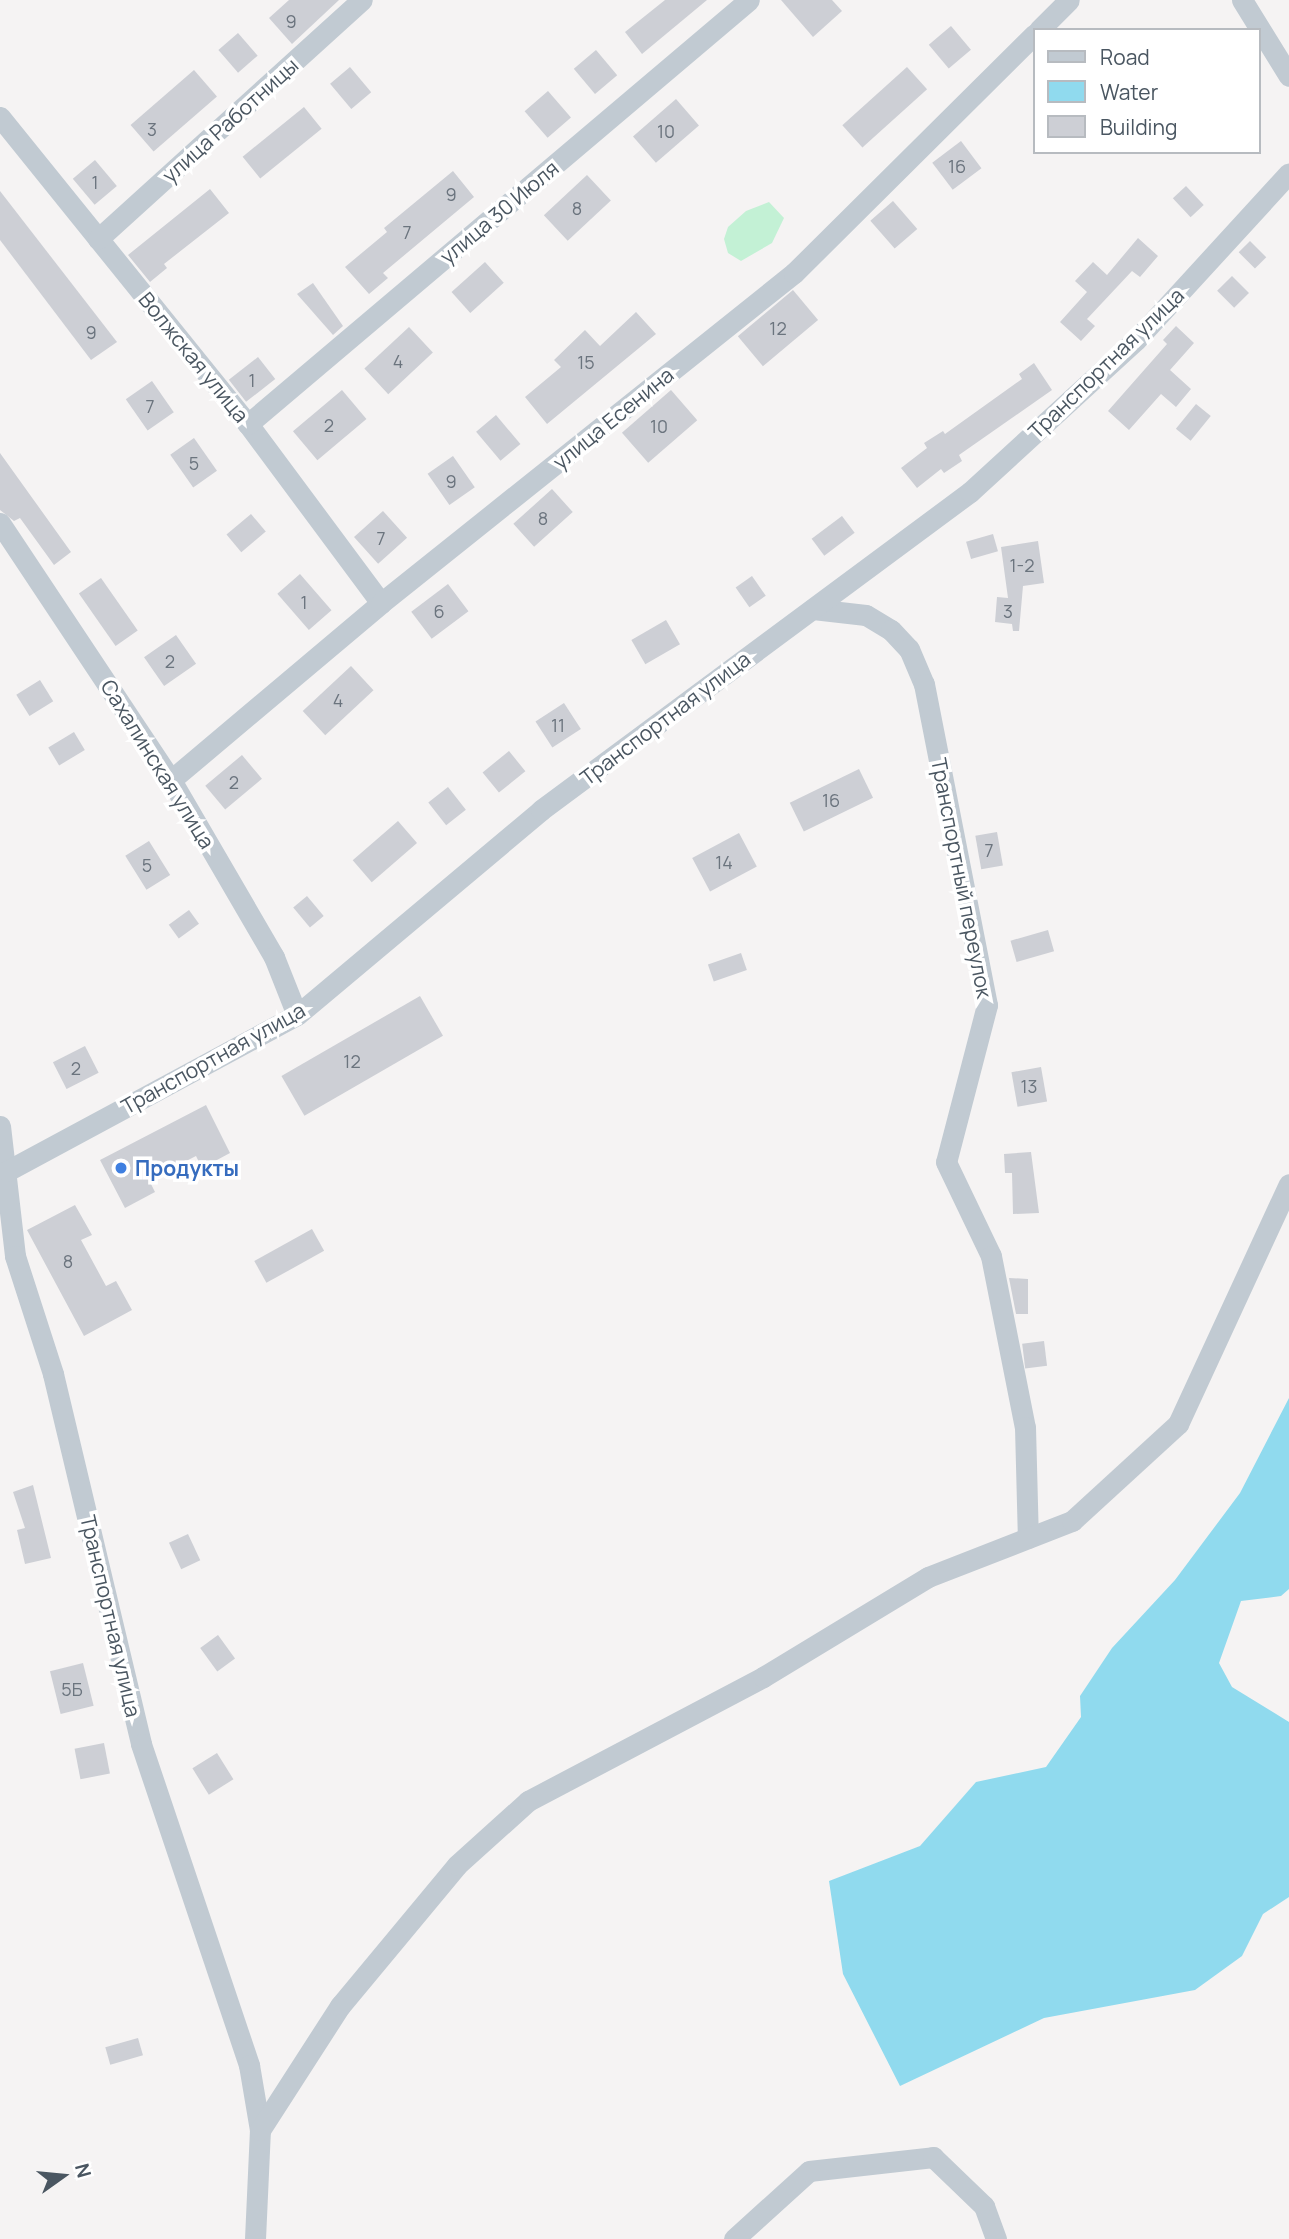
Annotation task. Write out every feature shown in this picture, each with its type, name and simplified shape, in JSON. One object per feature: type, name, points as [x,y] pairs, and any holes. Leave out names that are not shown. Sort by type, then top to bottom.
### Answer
[{"type":"street","name":"улица Работницы","points":[[98,239],[362,0]]},
{"type":"street","name":"улица 30 Июля","points":[[248,424],[749,0]]},
{"type":"street","points":[[1042,28],[1069,0]]},
{"type":"street","points":[[1242,0],[1259,28]]},
{"type":"street","points":[[1261,31],[1289,76]]},
{"type":"street","name":"улица Есенина","points":[[171,780],[381,603],[794,273],[1034,35]]},
{"type":"street","name":"Волжская улица","points":[[0,117],[248,424],[381,603]]},
{"type":"street","name":"Транспортная улица","points":[[256,2239],[260,2130],[242,2040],[141,1744],[53,1374],[15,1256],[4,1171],[297,1015],[541,810],[979,483],[1136,340],[1289,173]]},
{"type":"street","name":"Сахалинская улица","points":[[0,523],[171,780],[274,957],[297,1015]]},
{"type":"street","name":"Транспортный переулок","points":[[813,608],[866,615],[891,630],[909,649],[924,684],[987,1005],[946,1162],[991,1256],[1025,1427],[1028,1538]]},
{"type":"street","points":[[0,1126],[4,1171]]},
{"type":"street","points":[[260,2130],[340,2006],[457,1865],[528,1801],[763,1677],[928,1577],[1072,1521],[1178,1424],[1289,1184]]},
{"type":"street","points":[[734,2239],[809,2171],[933,2157],[984,2206],[996,2239]]},
{"type":"green space","points":[[769,202],[784,218],[772,243],[741,261],[728,253],[724,239],[728,227],[746,211]]},
{"type":"water","points":[[1289,1398],[1289,1589],[1281,1596],[1241,1601],[1219,1663],[1232,1687],[1289,1722],[1289,1897],[1263,1914],[1242,1956],[1195,1990],[1044,2018],[900,2086],[843,1974],[829,1881],[920,1846],[976,1782],[1046,1767],[1081,1717],[1080,1696],[1112,1648],[1175,1580],[1240,1493]]},
{"type":"building","points":[[289,0],[339,0],[292,44],[269,18]]},
{"type":"building","points":[[665,0],[707,0],[642,54],[625,32]]},
{"type":"building","points":[[781,0],[832,0],[842,11],[813,37]]},
{"type":"building","points":[[951,26],[971,50],[949,68],[929,45]]},
{"type":"building","points":[[238,33],[258,56],[238,73],[218,50]]},
{"type":"building","points":[[596,50],[617,75],[595,94],[574,69]]},
{"type":"building","points":[[350,67],[371,92],[351,109],[330,84]]},
{"type":"building","points":[[907,67],[927,89],[862,148],[842,125]]},
{"type":"building","points":[[194,70],[217,96],[154,152],[131,125]]},
{"type":"building","points":[[548,91],[571,117],[548,138],[525,111]]},
{"type":"building","points":[[676,99],[699,125],[656,163],[633,136]]},
{"type":"building","points":[[304,107],[322,129],[260,178],[243,157]]},
{"type":"building","points":[[961,141],[981,168],[953,190],[932,163]]},
{"type":"building","points":[[95,160],[117,186],[95,205],[73,179]]},
{"type":"building","points":[[453,171],[474,197],[383,273],[388,278],[369,294],[345,267],[387,232],[384,228]]},
{"type":"building","points":[[587,175],[611,201],[568,241],[544,215]]},
{"type":"building","points":[[1186,186],[1204,205],[1191,217],[1173,198]]},
{"type":"building","points":[[210,189],[229,213],[164,264],[167,268],[150,282],[128,255]]},
{"type":"building","points":[[0,191],[117,342],[91,360],[0,240]]},
{"type":"building","points":[[893,201],[917,229],[895,249],[870,221]]},
{"type":"building","points":[[1138,238],[1158,256],[1140,277],[1132,271],[1087,319],[1095,326],[1081,341],[1060,322],[1087,292],[1075,281],[1093,262],[1107,275]]},
{"type":"building","points":[[1250,241],[1266,257],[1255,269],[1239,252]]},
{"type":"building","points":[[485,262],[504,283],[470,313],[452,292]]},
{"type":"building","points":[[1232,276],[1249,293],[1234,308],[1217,291]]},
{"type":"building","points":[[313,283],[343,326],[333,335],[297,294]]},
{"type":"building","points":[[793,290],[818,320],[763,366],[738,336]]},
{"type":"building","points":[[636,312],[656,334],[547,424],[525,397],[561,367],[554,360],[585,330],[600,346]]},
{"type":"building","points":[[1176,326],[1194,343],[1170,370],[1191,389],[1176,407],[1161,394],[1129,430],[1108,411],[1167,344],[1163,340]]},
{"type":"building","points":[[409,327],[433,353],[388,394],[364,369]]},
{"type":"building","points":[[258,357],[275,379],[246,402],[229,380]]},
{"type":"building","points":[[1034,363],[1052,390],[959,455],[962,461],[944,473],[941,469],[917,488],[901,468],[927,448],[924,443],[943,431],[945,434],[1022,379],[1019,374]]},
{"type":"building","points":[[152,381],[174,412],[148,430],[126,399]]},
{"type":"building","points":[[342,390],[366,419],[317,460],[293,431]]},
{"type":"building","points":[[671,390],[697,420],[648,463],[622,433]]},
{"type":"building","points":[[1196,404],[1211,416],[1191,441],[1176,429]]},
{"type":"building","points":[[496,415],[520,444],[501,461],[476,432]]},
{"type":"building","points":[[194,438],[217,471],[193,487],[170,455]]},
{"type":"building","points":[[0,453],[71,552],[54,565],[20,518],[14,521],[0,510]]},
{"type":"building","points":[[453,456],[475,487],[449,505],[428,474]]},
{"type":"building","points":[[552,489],[573,512],[534,547],[513,524]]},
{"type":"building","points":[[383,511],[407,538],[378,564],[354,537]]},
{"type":"building","points":[[251,514],[266,532],[241,552],[226,535]]},
{"type":"building","points":[[842,516],[855,533],[824,556],[812,539]]},
{"type":"building","points":[[993,534],[998,551],[971,559],[966,542]]},
{"type":"building","points":[[1038,541],[1044,583],[1023,586],[1019,631],[1013,631],[1012,624],[995,622],[997,597],[1008,598],[1001,547]]},
{"type":"building","points":[[300,574],[331,610],[309,630],[277,594]]},
{"type":"building","points":[[752,576],[766,596],[749,607],[736,587]]},
{"type":"building","points":[[101,578],[138,630],[116,646],[79,593]]},
{"type":"building","points":[[448,584],[468,611],[432,639],[411,612]]},
{"type":"building","points":[[666,620],[680,644],[645,664],[631,640]]},
{"type":"building","points":[[176,635],[196,664],[164,686],[144,657]]},
{"type":"building","points":[[351,666],[374,690],[325,735],[303,711]]},
{"type":"building","points":[[40,680],[53,701],[30,716],[16,695]]},
{"type":"building","points":[[564,703],[581,729],[552,748],[535,722]]},
{"type":"building","points":[[74,732],[85,750],[59,765],[48,747]]},
{"type":"building","points":[[509,751],[525,771],[499,793],[483,772]]},
{"type":"building","points":[[242,755],[262,779],[225,810],[205,786]]},
{"type":"building","points":[[859,769],[873,798],[804,832],[790,803]]},
{"type":"building","points":[[448,787],[466,810],[446,825],[428,802]]},
{"type":"building","points":[[398,821],[417,843],[372,882],[353,860]]},
{"type":"building","points":[[997,832],[1003,865],[981,869],[975,836]]},
{"type":"building","points":[[739,833],[757,867],[710,891],[692,858]]},
{"type":"building","points":[[149,841],[170,875],[146,890],[125,856]]},
{"type":"building","points":[[307,896],[324,916],[310,927],[293,908]]},
{"type":"building","points":[[189,910],[199,924],[179,938],[169,925]]},
{"type":"building","points":[[1048,930],[1054,951],[1017,962],[1011,941]]},
{"type":"building","points":[[741,953],[747,970],[714,981],[708,964]]},
{"type":"building","points":[[420,996],[443,1036],[304,1116],[281,1076]]},
{"type":"building","points":[[85,1046],[99,1073],[67,1089],[53,1062]]},
{"type":"building","points":[[1041,1067],[1047,1101],[1018,1107],[1011,1072]]},
{"type":"building","points":[[206,1105],[230,1153],[202,1168],[196,1156],[149,1180],[155,1192],[125,1208],[100,1160]]},
{"type":"building","points":[[1031,1152],[1039,1213],[1013,1214],[1012,1173],[1005,1173],[1004,1154]]},
{"type":"building","points":[[75,1205],[92,1235],[81,1240],[106,1286],[116,1281],[132,1310],[84,1336],[27,1230]]},
{"type":"building","points":[[312,1229],[324,1251],[266,1283],[254,1261]]},
{"type":"building","points":[[1009,1278],[1028,1279],[1028,1314],[1016,1314]]},
{"type":"building","points":[[1044,1341],[1047,1366],[1025,1368],[1022,1344]]},
{"type":"building","points":[[33,1485],[51,1558],[25,1564],[17,1530],[25,1528],[13,1492]]},
{"type":"building","points":[[188,1534],[200,1560],[181,1569],[169,1543]]},
{"type":"building","points":[[218,1635],[235,1658],[217,1671],[200,1648]]},
{"type":"building","points":[[83,1663],[94,1706],[61,1714],[50,1671]]},
{"type":"building","points":[[104,1743],[110,1773],[80,1779],[75,1749]]},
{"type":"building","points":[[217,1753],[233,1779],[209,1795],[192,1768]]},
{"type":"building","points":[[138,2038],[143,2055],[110,2065],[105,2047]]},
{"type":"place","name":"Продукты","points":[[121,1168]]}]
